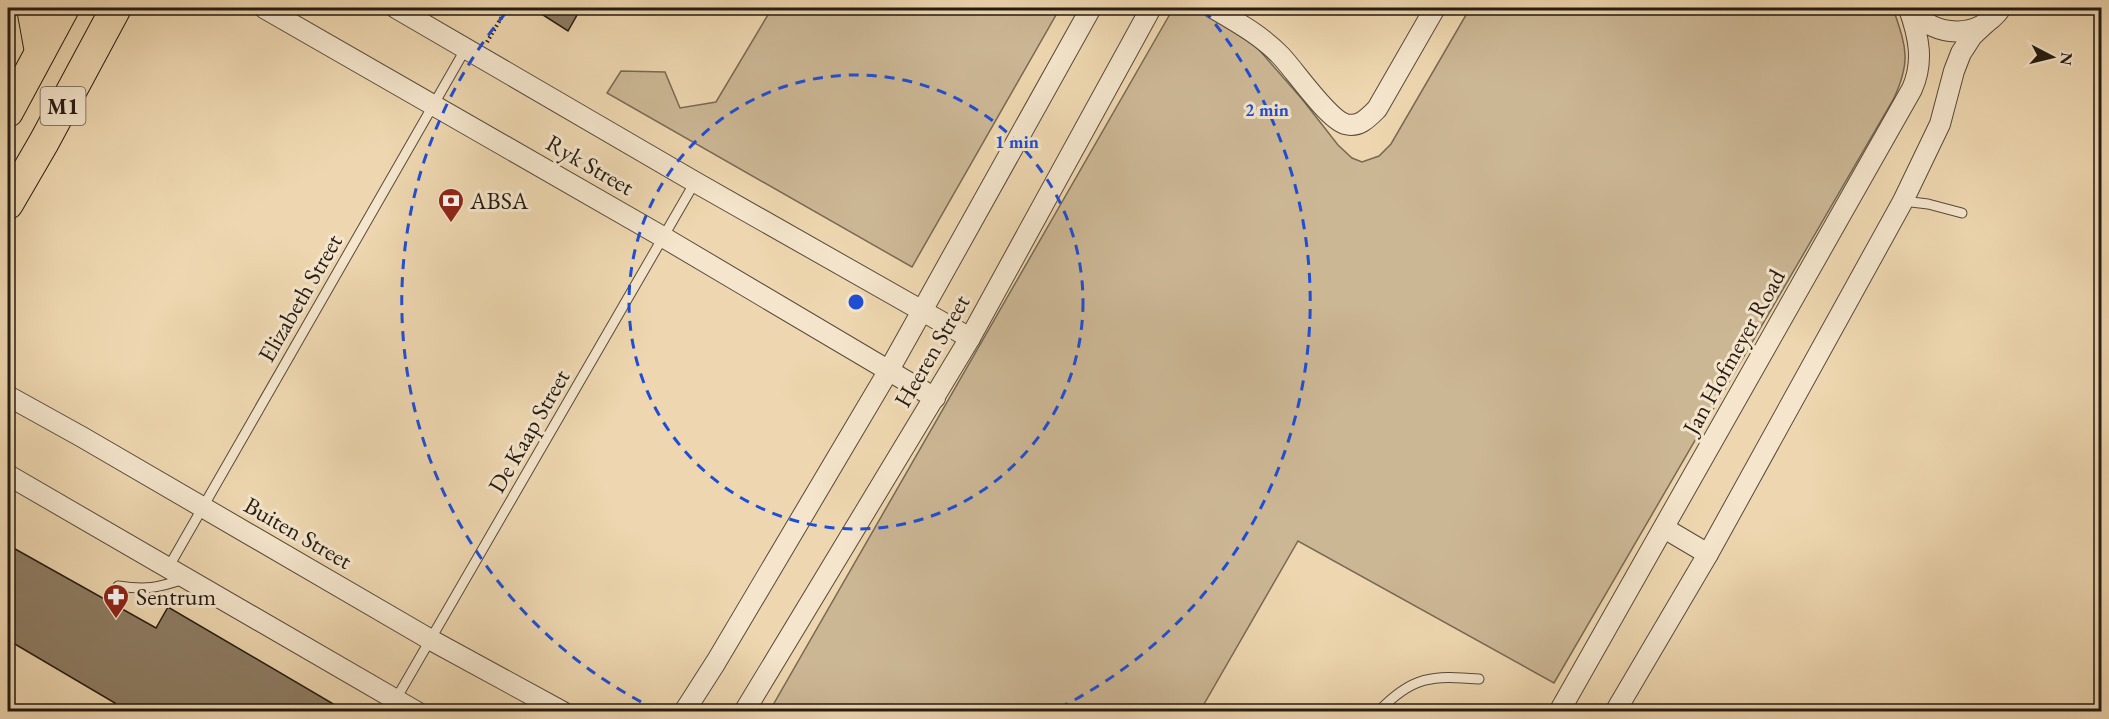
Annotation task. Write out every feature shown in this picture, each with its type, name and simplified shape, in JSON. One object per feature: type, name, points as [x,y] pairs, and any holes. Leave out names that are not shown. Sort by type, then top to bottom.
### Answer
[{"type":"main road","points":[[32,8],[39,52]]},
{"type":"main road","name":"M1","points":[[8,112],[64,8]]},
{"type":"main road","points":[[89,8],[106,8]]},
{"type":"main road","name":"M1","points":[[8,204],[116,8]]},
{"type":"main road","points":[[8,122],[44,142]]},
{"type":"street","name":"Ryk Street","points":[[264,8],[663,237],[935,398]]},
{"type":"street","name":"Ryk Street","points":[[396,8],[921,312],[970,338]]},
{"type":"street","name":"Heeren Street","points":[[684,711],[722,652],[889,370],[1091,8]]},
{"type":"street","name":"Heeren Street","points":[[744,711],[970,338],[1151,8]]},
{"type":"street","points":[[1213,8],[1253,33],[1281,56],[1333,116],[1344,124],[1357,125],[1377,109],[1435,8]]},
{"type":"street","points":[[1909,8],[1919,20],[1945,31],[1967,30],[1997,13]]},
{"type":"street","name":"Jan Hofmeyer Road","points":[[1559,711],[1912,89],[1919,65],[1919,49],[1918,33],[1909,8]]},
{"type":"street","points":[[1615,711],[1708,554],[1903,201],[1940,124],[1961,53],[1972,36],[1997,13]]},
{"type":"street","name":"Buiten Street","points":[[9,400],[82,437],[430,640],[563,711]]},
{"type":"street","points":[[8,475],[417,711]]},
{"type":"street","points":[[1664,528],[1708,554]]},
{"type":"lane","name":"Elizabeth Street","points":[[168,568],[434,106],[473,52]]},
{"type":"lane","name":"De Kaap Street","points":[[396,699],[695,182]]},
{"type":"lane","points":[[1903,201],[1928,204],[1962,213]]},
{"type":"lane","points":[[118,586],[142,589],[159,588],[186,578]]},
{"type":"lane","points":[[1378,711],[1395,693],[1417,682],[1446,676],[1479,679]]},
{"type":"lane","points":[[2096,711],[2102,706]]},
{"type":"path","points":[[473,52],[507,8]]},
{"type":"shaded area","points":[[772,8],[1060,8],[912,267],[607,93],[621,71],[665,72],[680,108],[716,102]]},
{"type":"shaded area","points":[[1182,8],[1201,10],[1254,44],[1338,145],[1352,158],[1362,162],[1379,156],[1391,144],[1470,8],[1893,8],[1904,44],[1905,64],[1893,100],[1554,683],[1298,541],[1200,711],[769,712],[1170,14]]},
{"type":"building","points":[[532,8],[581,8],[568,31]]},
{"type":"building","points":[[8,545],[156,628],[168,607],[347,712],[110,712],[115,703],[8,640]]},
{"type":"place","name":"ABSA","points":[[451,224]]},
{"type":"place","name":"Sentrum","points":[[116,620]]}]
